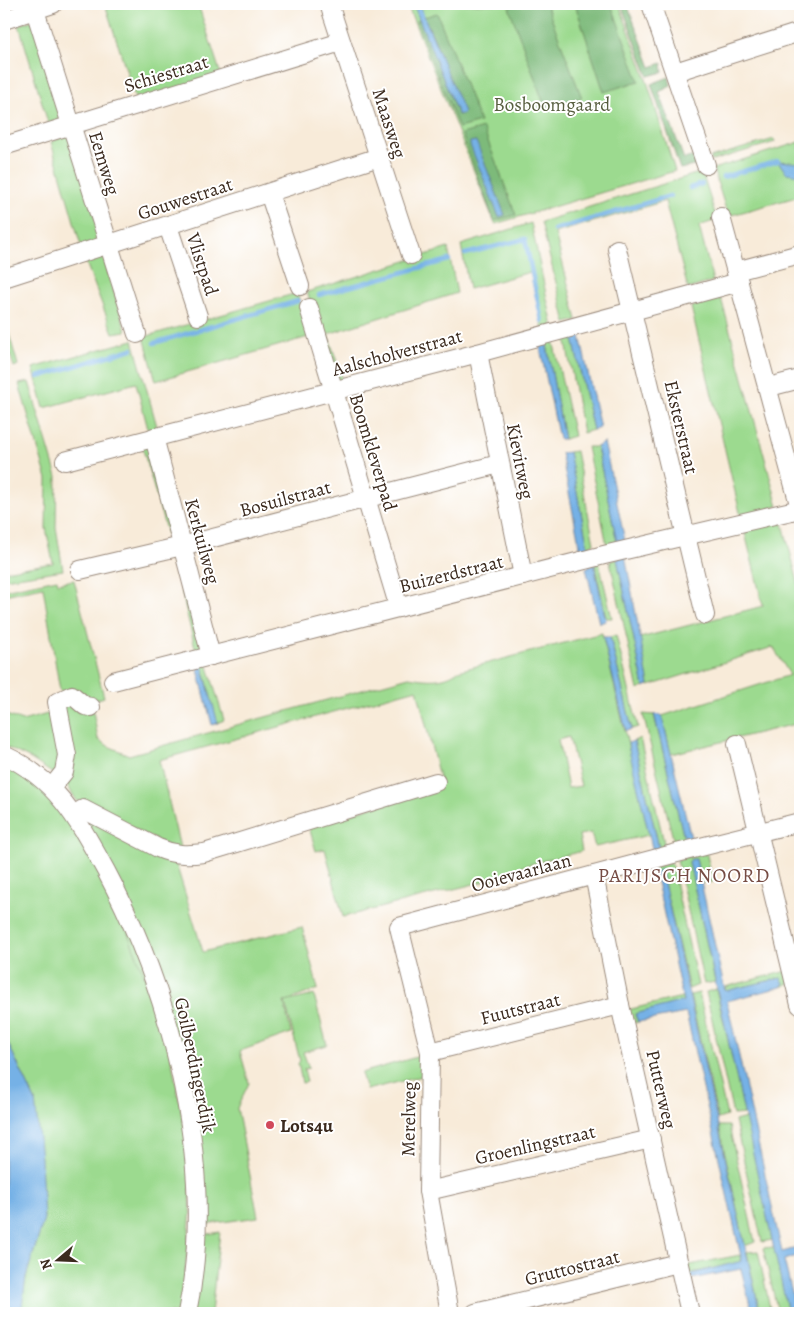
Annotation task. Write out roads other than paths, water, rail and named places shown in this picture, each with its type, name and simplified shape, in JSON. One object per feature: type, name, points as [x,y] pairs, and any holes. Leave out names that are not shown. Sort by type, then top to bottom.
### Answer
[{"type":"street","points":[[4,20],[34,7],[53,4]]},
{"type":"street","name":"Maasweg","points":[[328,4],[412,256]]},
{"type":"street","points":[[651,4],[706,165]]},
{"type":"street","name":"Eemweg","points":[[34,7],[137,334]]},
{"type":"street","points":[[675,72],[800,32]]},
{"type":"street","name":"Schiestraat","points":[[4,146],[341,42]]},
{"type":"street","name":"Gouwestraat","points":[[4,278],[379,157]]},
{"type":"street","points":[[269,193],[300,286]]},
{"type":"street","points":[[721,217],[769,387],[800,508]]},
{"type":"street","name":"Vlistpad","points":[[168,226],[198,316]]},
{"type":"street","name":"Eksterstraat","points":[[617,249],[704,615]]},
{"type":"street","name":"Aalscholverstraat","points":[[64,461],[478,353],[632,310],[738,277],[800,254]]},
{"type":"street","name":"Boomkleverpad","points":[[310,308],[365,499],[400,608]]},
{"type":"street","name":"Kievitweg","points":[[478,353],[523,576]]},
{"type":"street","points":[[769,387],[800,379]]},
{"type":"street","name":"Kerkuilweg","points":[[154,437],[211,656]]},
{"type":"street","name":"Bosuilstraat","points":[[80,570],[182,546],[499,464]]},
{"type":"street","name":"Buizerdstraat","points":[[112,681],[686,535],[800,508]]},
{"type":"street","points":[[52,787],[64,772],[67,755],[57,702],[72,695],[85,706],[91,707]]},
{"type":"street","points":[[737,744],[800,1004]]},
{"type":"street","name":"Goilberdingerdijk","points":[[4,755],[25,764],[52,787],[74,815],[129,915],[156,985],[172,1038],[192,1147],[196,1216],[194,1264],[187,1313]]},
{"type":"street","points":[[74,815],[82,809],[158,848],[170,853],[184,855],[204,853],[436,782]]},
{"type":"street","name":"Ooievaarlaan","points":[[399,927],[800,822]]},
{"type":"street","name":"Putterweg","points":[[594,875],[620,1005],[652,1139],[690,1313]]},
{"type":"street","name":"Merelweg","points":[[399,927],[430,1052],[428,1191],[450,1313]]},
{"type":"street","name":"Fuutstraat","points":[[430,1052],[620,1005]]},
{"type":"street","name":"Groenlingstraat","points":[[428,1191],[652,1139]]},
{"type":"street","name":"Gruttostraat","points":[[475,1313],[678,1263]]},
{"type":"water","points":[[413,4],[419,4],[464,112],[462,114],[458,115]]},
{"type":"water","points":[[476,141],[505,215],[499,217],[470,145],[470,142]]},
{"type":"water","points":[[778,161],[800,163],[800,175],[786,173]]},
{"type":"water","points":[[579,331],[600,428],[593,430],[572,334]]},
{"type":"water","points":[[546,340],[564,439],[559,439],[539,343]]},
{"type":"water","points":[[604,442],[625,541],[617,542],[597,447]]},
{"type":"water","points":[[569,452],[588,548],[581,553],[561,453]]},
{"type":"water","points":[[625,555],[649,685],[644,687],[617,559]]},
{"type":"water","points":[[594,564],[606,621],[599,623],[586,568]]},
{"type":"water","points":[[603,637],[610,637],[632,729],[626,731]]},
{"type":"water","points":[[202,665],[218,723],[212,725],[197,666]]},
{"type":"water","points":[[654,714],[662,716],[692,842],[685,842]]},
{"type":"water","points":[[634,741],[660,852],[653,852],[629,750],[628,743]]},
{"type":"water","points":[[691,859],[696,859],[725,991],[781,978],[784,983],[781,987],[727,1001],[782,1252],[800,1247],[800,1255],[784,1260],[797,1313],[788,1313],[689,862]]},
{"type":"water","points":[[661,869],[760,1313],[752,1313],[741,1269],[692,1279],[691,1274],[742,1261],[686,1013],[638,1022],[635,1014],[683,1001],[655,873]]},
{"type":"water","points":[[4,1035],[35,1100],[41,1158],[44,1219],[26,1277],[21,1313],[4,1313]]},
{"type":"waterway","points":[[723,177],[778,161]]},
{"type":"waterway","points":[[690,188],[702,184]]},
{"type":"waterway","points":[[554,230],[670,196]]},
{"type":"waterway","points":[[465,254],[525,239],[542,321]]},
{"type":"waterway","points":[[319,295],[449,260]]},
{"type":"waterway","points":[[154,343],[298,301]]},
{"type":"waterway","points":[[38,377],[132,349]]},
{"type":"place","name":"Lots4u","points":[[270,1125]]},
{"type":"district","name":"PARIJSCH NOORD","points":[[684,875]]},
{"type":"park label","name":"Bosboomgaard","points":[[552,104]]}]
